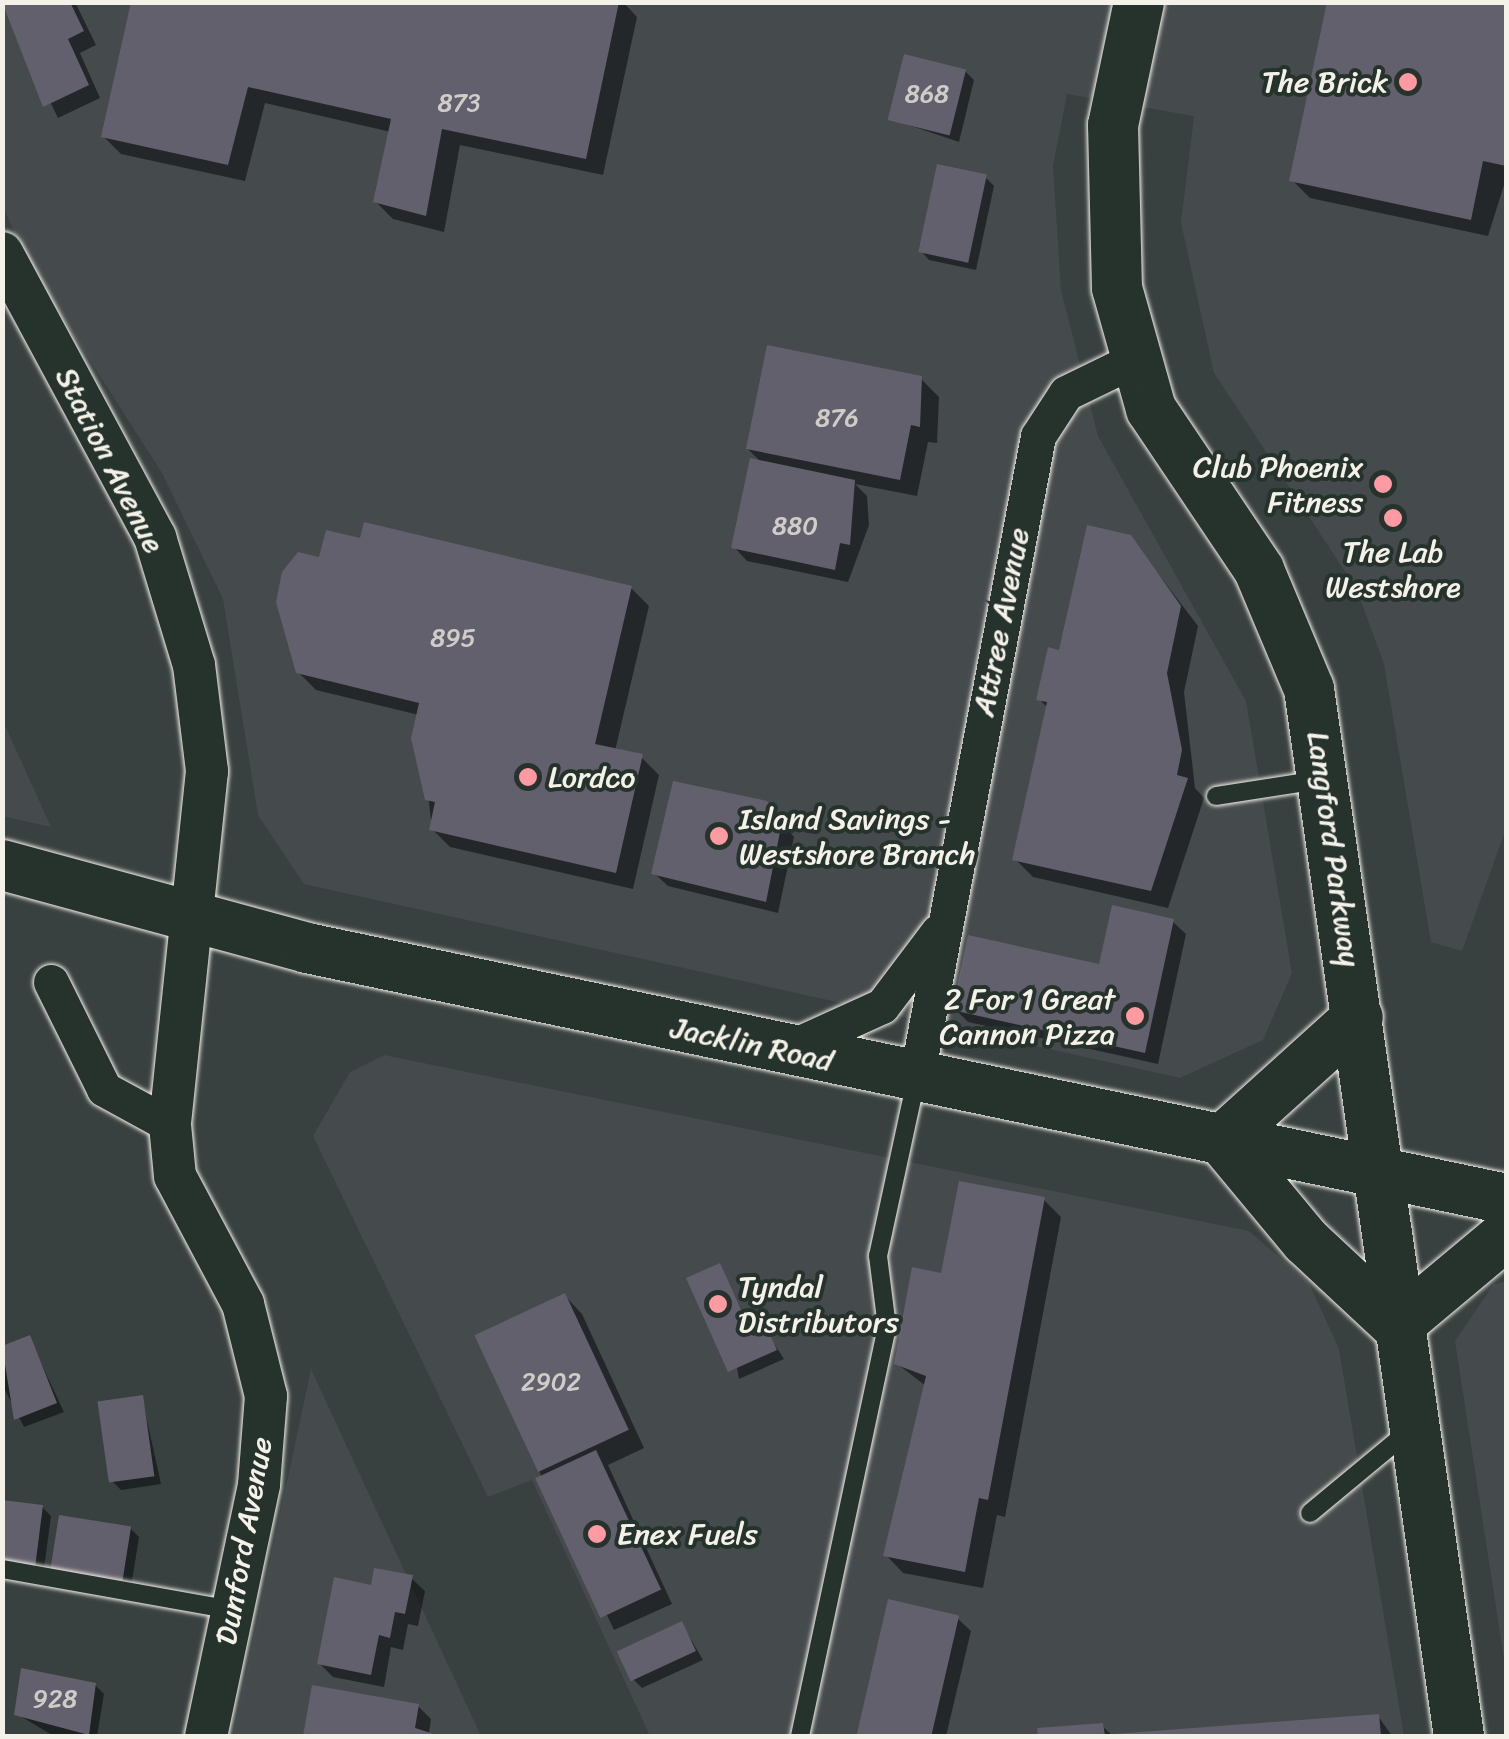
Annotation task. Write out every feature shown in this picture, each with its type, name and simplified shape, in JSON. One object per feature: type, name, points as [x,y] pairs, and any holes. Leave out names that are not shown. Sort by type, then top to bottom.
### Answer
[{"type":"main road","name":"Langford Parkway","points":[[1135,3],[1113,125],[1110,210],[1132,361],[1175,455],[1259,570],[1289,633],[1327,778],[1410,1430],[1459,1736]]},
{"type":"main road","name":"Jacklin Road","points":[[2,865],[190,914],[782,1051],[1506,1199]]},
{"type":"main road","points":[[1358,1017],[1222,1140],[1306,1241],[1397,1326],[1506,1235]]},
{"type":"street","name":"Station Avenue","points":[[2,253],[134,493],[176,599],[206,771],[190,914]]},
{"type":"street","name":"Attree Avenue","points":[[916,1080],[938,931],[1038,436],[1066,393],[1132,361]]},
{"type":"street","name":"Dunford Avenue","points":[[190,914],[170,1125],[184,1203],[243,1304],[266,1396],[260,1485],[206,1736]]},
{"type":"street","name":"Attree Avenue","points":[[782,1051],[882,1006],[938,931]]},
{"type":"street","points":[[51,982],[104,1089],[170,1125]]},
{"type":"lane","points":[[1216,796],[1327,778]]},
{"type":"lane","points":[[800,1736],[887,1328],[878,1256],[916,1080]]},
{"type":"lane","points":[[1310,1513],[1410,1430]]},
{"type":"lane","points":[[2,1568],[232,1610]]},
{"type":"shaded area","points":[[2,3],[1506,3],[1506,829],[1462,951],[1431,942],[1384,664],[1356,588],[1214,373],[1181,223],[1194,116],[1067,94],[1053,166],[1061,290],[1098,436],[1246,701],[1292,973],[1263,1040],[1180,1078],[304,884],[258,815],[223,599],[162,473],[29,265],[3,207]]},
{"type":"shaded area","points":[[3,721],[51,827],[3,816]]},
{"type":"shaded area","points":[[384,1055],[1249,1231],[1309,1283],[1339,1349],[1404,1736],[650,1736],[532,1480],[488,1497],[313,1136],[350,1072]]},
{"type":"shaded area","points":[[1506,1281],[1506,1672],[1455,1341],[1493,1285]]},
{"type":"shaded area","points":[[311,1369],[481,1736],[233,1736]]},
{"type":"building","points":[[2,2],[70,2],[84,31],[68,39],[89,85],[43,107]]},
{"type":"building","points":[[131,2],[619,2],[586,159],[442,129],[426,216],[373,202],[391,119],[248,87],[228,165],[101,137]]},
{"type":"building","name":"The Brick","points":[[1327,2],[1506,2],[1506,166],[1483,161],[1471,220],[1289,181]]},
{"type":"building","points":[[904,54],[966,69],[950,135],[888,120]]},
{"type":"building","points":[[937,164],[987,175],[968,263],[918,252]]},
{"type":"building","points":[[767,345],[922,376],[920,427],[911,425],[900,480],[746,449]]},
{"type":"building","points":[[750,458],[855,480],[850,545],[840,543],[835,570],[731,548]]},
{"type":"building","points":[[364,522],[632,586],[595,744],[643,754],[616,873],[429,830],[435,802],[425,800],[411,738],[419,703],[296,673],[276,602],[282,572],[298,552],[319,557],[326,530],[360,538]]},
{"type":"building","points":[[1087,525],[1131,535],[1181,606],[1167,673],[1182,750],[1177,775],[1188,778],[1151,891],[1012,860],[1047,702],[1036,700],[1048,647],[1059,650]]},
{"type":"building","name":"Island Savings - Westshore Branch","points":[[673,781],[767,801],[782,822],[766,902],[651,874]]},
{"type":"building","points":[[1112,905],[1174,919],[1145,1053],[952,1010],[968,935],[1099,964]]},
{"type":"building","points":[[959,1181],[1045,1197],[988,1500],[979,1498],[965,1572],[883,1556],[926,1376],[894,1364],[912,1267],[941,1273]]},
{"type":"building","name":"Tyndal Distributors","points":[[720,1263],[753,1336],[768,1330],[777,1350],[728,1372],[686,1278]]},
{"type":"building","points":[[565,1293],[629,1430],[538,1472],[474,1335]]},
{"type":"building","points":[[30,1335],[57,1403],[14,1420],[2,1346]]},
{"type":"building","points":[[143,1395],[154,1476],[109,1483],[97,1401]]},
{"type":"building","name":"Enex Fuels","points":[[596,1450],[661,1590],[600,1618],[535,1478]]},
{"type":"building","points":[[2,1500],[43,1505],[35,1568],[2,1564]]},
{"type":"building","points":[[59,1515],[131,1526],[122,1581],[50,1569]]},
{"type":"building","points":[[374,1568],[413,1575],[405,1614],[395,1612],[390,1638],[379,1635],[371,1675],[317,1664],[334,1577],[371,1585]]},
{"type":"building","points":[[888,1599],[959,1615],[931,1736],[856,1736]]},
{"type":"building","points":[[682,1621],[696,1651],[631,1681],[617,1651]]},
{"type":"building","points":[[21,1668],[96,1683],[89,1735],[14,1715]]},
{"type":"building","points":[[312,1685],[419,1704],[415,1728],[440,1736],[303,1736]]},
{"type":"building","points":[[1379,1714],[1381,1736],[1114,1736],[1114,1734]]},
{"type":"building","points":[[1103,1723],[1105,1736],[1038,1736],[1037,1728]]},
{"type":"place","name":"The Brick","points":[[1408,82]]},
{"type":"place","name":"Club Phoenix Fitness","points":[[1383,484]]},
{"type":"place","name":"The Lab Westshore","points":[[1393,518]]},
{"type":"place","name":"Lordco","points":[[528,777]]},
{"type":"place","name":"Island Savings - Westshore Branch","points":[[719,836]]},
{"type":"place","name":"2 For 1 Great Cannon Pizza","points":[[1135,1016]]},
{"type":"place","name":"Tyndal Distributors","points":[[718,1304]]},
{"type":"place","name":"Enex Fuels","points":[[597,1534]]}]
